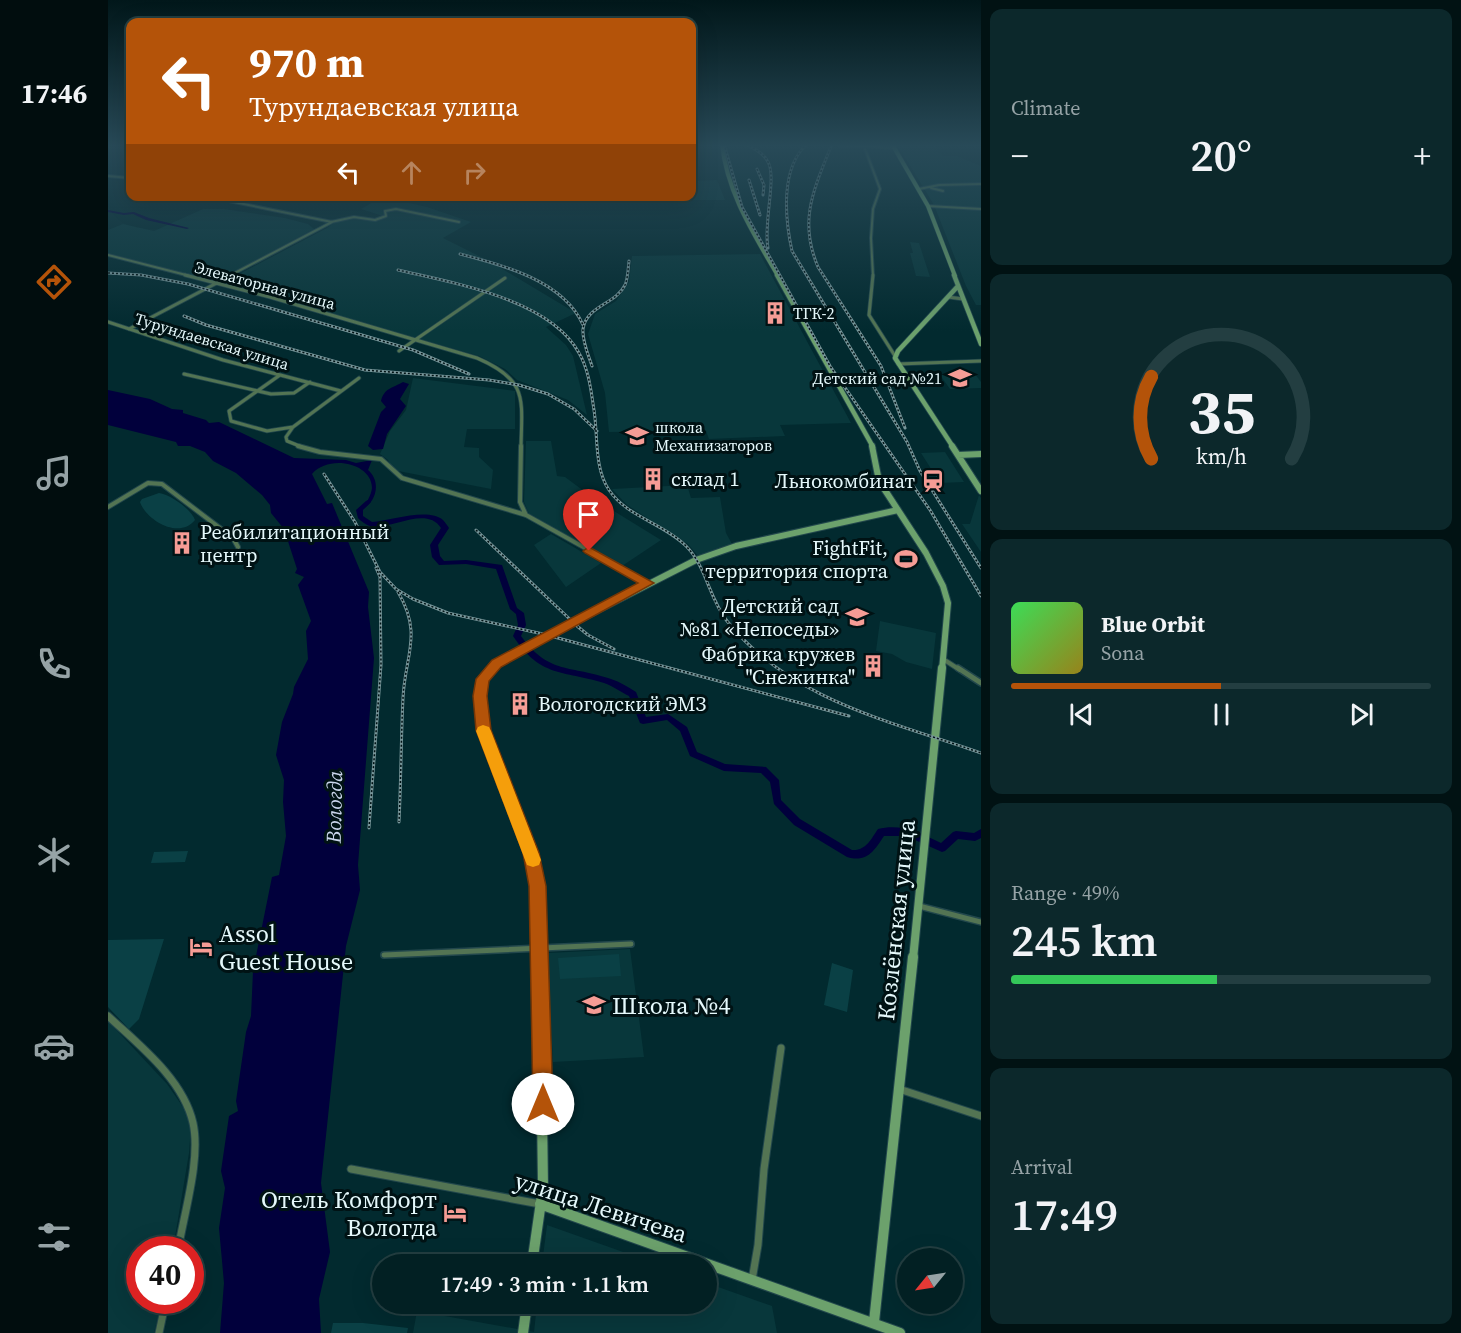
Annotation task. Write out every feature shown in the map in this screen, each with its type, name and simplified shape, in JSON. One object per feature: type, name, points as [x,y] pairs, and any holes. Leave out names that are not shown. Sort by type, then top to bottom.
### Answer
[{"type":"street","points":[[254,206],[331,222],[354,217],[375,220],[386,216],[385,212],[396,209],[459,222]]},
{"type":"street","name":"Козлёнская улица","points":[[739,206],[874,449],[879,481],[896,511],[907,522],[946,594],[948,610],[874,1328]]},
{"type":"street","points":[[874,206],[871,238],[873,286],[869,315],[898,364],[981,491]]},
{"type":"street","points":[[928,206],[981,344]]},
{"type":"street","points":[[932,206],[981,209]]},
{"type":"street","points":[[129,329],[328,226],[331,222]]},
{"type":"street","name":"Элеваторная улица","points":[[108,255],[217,283],[416,340],[486,361],[502,370],[515,382],[523,406],[520,502],[526,515]]},
{"type":"street","points":[[399,351],[505,278]]},
{"type":"street","points":[[895,356],[958,286]]},
{"type":"street","points":[[948,297],[963,298]]},
{"type":"street","name":"Турундаевская улица","points":[[108,322],[223,360],[342,391]]},
{"type":"street","points":[[898,364],[981,361]]},
{"type":"street","points":[[184,374],[271,394],[294,393],[310,382]]},
{"type":"street","points":[[280,375],[229,411],[231,421],[267,431],[293,427]]},
{"type":"street","points":[[359,378],[293,427],[286,437],[290,443],[332,453],[381,459],[387,462],[390,470],[402,478],[526,515],[648,583]]},
{"type":"street","points":[[959,457],[981,456]]},
{"type":"street","points":[[108,507],[148,483],[162,484],[233,538],[238,547]]},
{"type":"street","points":[[533,1254],[543,1188],[543,1049],[538,886],[531,853],[485,736],[480,715],[481,688],[487,672],[515,652],[696,560],[736,546],[896,511]]},
{"type":"street","points":[[943,659],[981,683]]},
{"type":"street","points":[[919,906],[981,922]]},
{"type":"street","points":[[384,955],[631,944]]},
{"type":"street","points":[[108,1016],[170,1081],[188,1107],[194,1124],[194,1152],[180,1236]]},
{"type":"street","points":[[752,1280],[758,1245],[764,1169],[781,1048]]},
{"type":"street","points":[[899,1089],[981,1116]]},
{"type":"street","name":"улица Левичева","points":[[351,1169],[540,1204],[752,1280],[874,1328],[900,1333]]},
{"type":"street","points":[[159,1333],[163,1314]]},
{"type":"street","points":[[523,1333],[526,1314]]},
{"type":"shaded area","points":[[366,206],[423,206],[471,222],[443,238],[491,262],[576,313],[546,327],[566,345],[573,356],[587,415],[568,400],[517,380],[505,369],[479,356],[222,283],[335,222],[357,217],[375,220],[383,216],[361,209]]},
{"type":"shaded area","points":[[934,206],[981,206],[981,305],[976,305],[966,286]]},
{"type":"shaded area","points":[[203,209],[224,209],[285,218],[308,224],[314,229],[215,282],[108,253],[108,230],[123,224],[154,231]]},
{"type":"shaded area","points":[[910,242],[919,243],[930,277],[916,276],[910,253],[913,253]]},
{"type":"shaded area","points":[[760,254],[851,423],[780,425],[785,436],[709,439],[706,431],[609,432],[605,393],[588,334],[595,314],[616,301],[629,282],[632,256]]},
{"type":"shaded area","name":"Детский сад №21","points":[[975,374],[981,382],[981,388],[950,389],[940,375]]},
{"type":"shaded area","points":[[413,378],[515,391],[515,429],[467,429],[464,447],[479,448],[479,457],[493,470],[491,489],[393,470],[388,460],[380,454],[390,431],[406,410]]},
{"type":"shaded area","points":[[526,441],[551,441],[557,476],[565,477],[596,500],[661,540],[622,566],[529,514],[524,502]]},
{"type":"shaded area","points":[[945,452],[964,482],[940,483],[921,453]]},
{"type":"shaded area","points":[[687,485],[691,498],[720,497],[726,533],[732,544],[698,556],[688,544],[627,505],[612,489]]},
{"type":"shaded area","points":[[159,493],[180,503],[195,520],[188,526],[180,528],[172,528],[156,521],[143,509],[140,502],[142,499]]},
{"type":"shaded area","points":[[979,495],[981,498],[981,552],[962,524],[970,524]]},
{"type":"shaded area","points":[[551,534],[601,563],[566,587],[534,545]]},
{"type":"shaded area","points":[[880,621],[936,633],[932,669],[906,662],[892,654],[876,651]]},
{"type":"shaded area","points":[[188,851],[185,862],[151,863],[154,852]]},
{"type":"shaded area","points":[[164,939],[139,1019],[129,1029],[108,1007],[108,940]]},
{"type":"shaded area","name":"Школа №4","points":[[630,949],[644,1057],[553,1062],[547,953]]},
{"type":"shaded area","points":[[619,954],[621,976],[560,979],[558,958]]},
{"type":"shaded area","points":[[832,963],[853,970],[847,1012],[824,1005]]},
{"type":"shaded area","points":[[108,1021],[167,1084],[185,1110],[191,1126],[189,1153],[175,1236],[126,1236],[126,1314],[159,1314],[154,1333],[108,1333]]},
{"type":"shaded area","points":[[547,1225],[629,1254],[543,1254]]},
{"type":"shaded area","points":[[717,1287],[772,1306],[777,1333],[413,1333],[416,1314],[434,1314],[534,1332],[536,1314],[717,1314]]},
{"type":"shaded area","points":[[333,1323],[363,1323],[408,1328],[407,1333],[331,1333]]},
{"type":"water","points":[[403,382],[409,384],[400,399],[406,406],[387,434],[383,449],[373,450],[368,446],[381,412],[386,407],[381,401],[382,397],[389,389]]},
{"type":"water","name":"Вологда","points":[[108,390],[150,399],[172,409],[183,410],[183,413],[209,423],[219,422],[294,458],[346,460],[356,463],[372,460],[368,470],[375,480],[376,491],[372,501],[363,509],[372,488],[365,472],[348,464],[338,463],[319,468],[312,474],[327,504],[332,503],[369,592],[368,607],[374,658],[358,865],[360,890],[346,946],[321,1183],[330,1252],[319,1299],[321,1333],[220,1333],[224,1283],[219,1228],[225,1188],[221,1171],[229,1116],[238,1111],[236,1101],[246,1032],[251,1016],[253,971],[272,877],[279,875],[286,836],[284,780],[276,755],[282,722],[294,687],[308,659],[306,631],[311,621],[298,585],[304,577],[295,573],[297,569],[284,529],[271,513],[270,505],[262,495],[236,473],[213,461],[205,452],[190,446],[178,446],[176,442],[108,425]]},
{"type":"waterway","points":[[108,211],[134,213],[148,219],[187,228]]},
{"type":"waterway","points":[[368,502],[359,510],[360,517],[371,524],[423,516],[433,517],[440,521],[445,528],[434,545],[436,557],[442,563],[466,562],[499,567],[514,609],[520,613],[522,625],[517,636],[535,658],[556,669],[607,681],[633,694],[643,721],[668,717],[684,729],[693,754],[724,767],[763,770],[774,780],[777,801],[797,822],[850,854],[865,852],[881,832],[906,832],[942,848],[956,835],[975,837],[981,833]]},
{"type":"railway","points":[[742,206],[830,366],[930,510],[981,596]]},
{"type":"railway","points":[[757,206],[760,215]]},
{"type":"railway","points":[[768,248],[769,206]]},
{"type":"railway","points":[[787,206],[792,251],[907,442],[920,471],[981,568]]},
{"type":"railway","points":[[811,206],[809,234],[818,267],[881,366],[905,428]]},
{"type":"railway","points":[[460,254],[513,270],[547,286],[562,297],[574,310],[583,325]]},
{"type":"railway","points":[[592,366],[583,338],[585,321],[595,310],[621,291],[626,282],[629,261]]},
{"type":"railway","points":[[398,270],[498,296],[546,319],[565,334],[579,353],[587,373],[596,430]]},
{"type":"railway","points":[[108,273],[141,275],[188,284],[413,350],[469,374]]},
{"type":"railway","points":[[184,316],[206,325],[365,370],[489,380],[519,385],[548,394],[574,409],[596,430]]},
{"type":"railway","points":[[596,430],[601,472],[609,490],[625,507],[667,531],[686,546],[698,563],[721,612],[752,648],[780,670],[844,705],[981,753]]},
{"type":"railway","points":[[324,474],[355,522],[380,572],[396,589],[413,599],[448,613],[543,634],[849,716]]},
{"type":"railway","points":[[476,530],[577,626],[588,635],[614,649]]},
{"type":"railway","points":[[369,828],[381,665],[380,577],[376,568]]},
{"type":"railway","points":[[398,592],[410,620],[411,633],[403,698],[399,822]]},
{"type":"slow traffic","points":[[483,731],[533,860]]},
{"type":"place","name":"ТГК-2","points":[[775,313]]},
{"type":"place","name":"Детский сад №21","points":[[960,378]]},
{"type":"place","name":"школа Механизаторов","points":[[637,436]]},
{"type":"place","name":"склад 1","points":[[653,479]]},
{"type":"place","name":"Льнокомбинат","points":[[933,481]]},
{"type":"place","name":"Реабилитационный центр","points":[[182,543]]},
{"type":"place","name":"FightFit, территория спорта","points":[[906,559]]},
{"type":"place","name":"Детский сад №81 «Непоседы»","points":[[857,617]]},
{"type":"place","name":"Фабрика кружев \"Снежинка\"","points":[[873,666]]},
{"type":"place","name":"Вологодский ЭМЗ","points":[[520,704]]},
{"type":"place","name":"Assol Guest House","points":[[201,947]]},
{"type":"place","name":"Школа №4","points":[[594,1005]]},
{"type":"place","name":"Отель Комфорт Вологда","points":[[455,1213]]},
{"type":"route","points":[[543,1104],[538,886],[531,853],[483,730],[480,696],[483,679],[497,663],[648,583],[589,551]]}]
